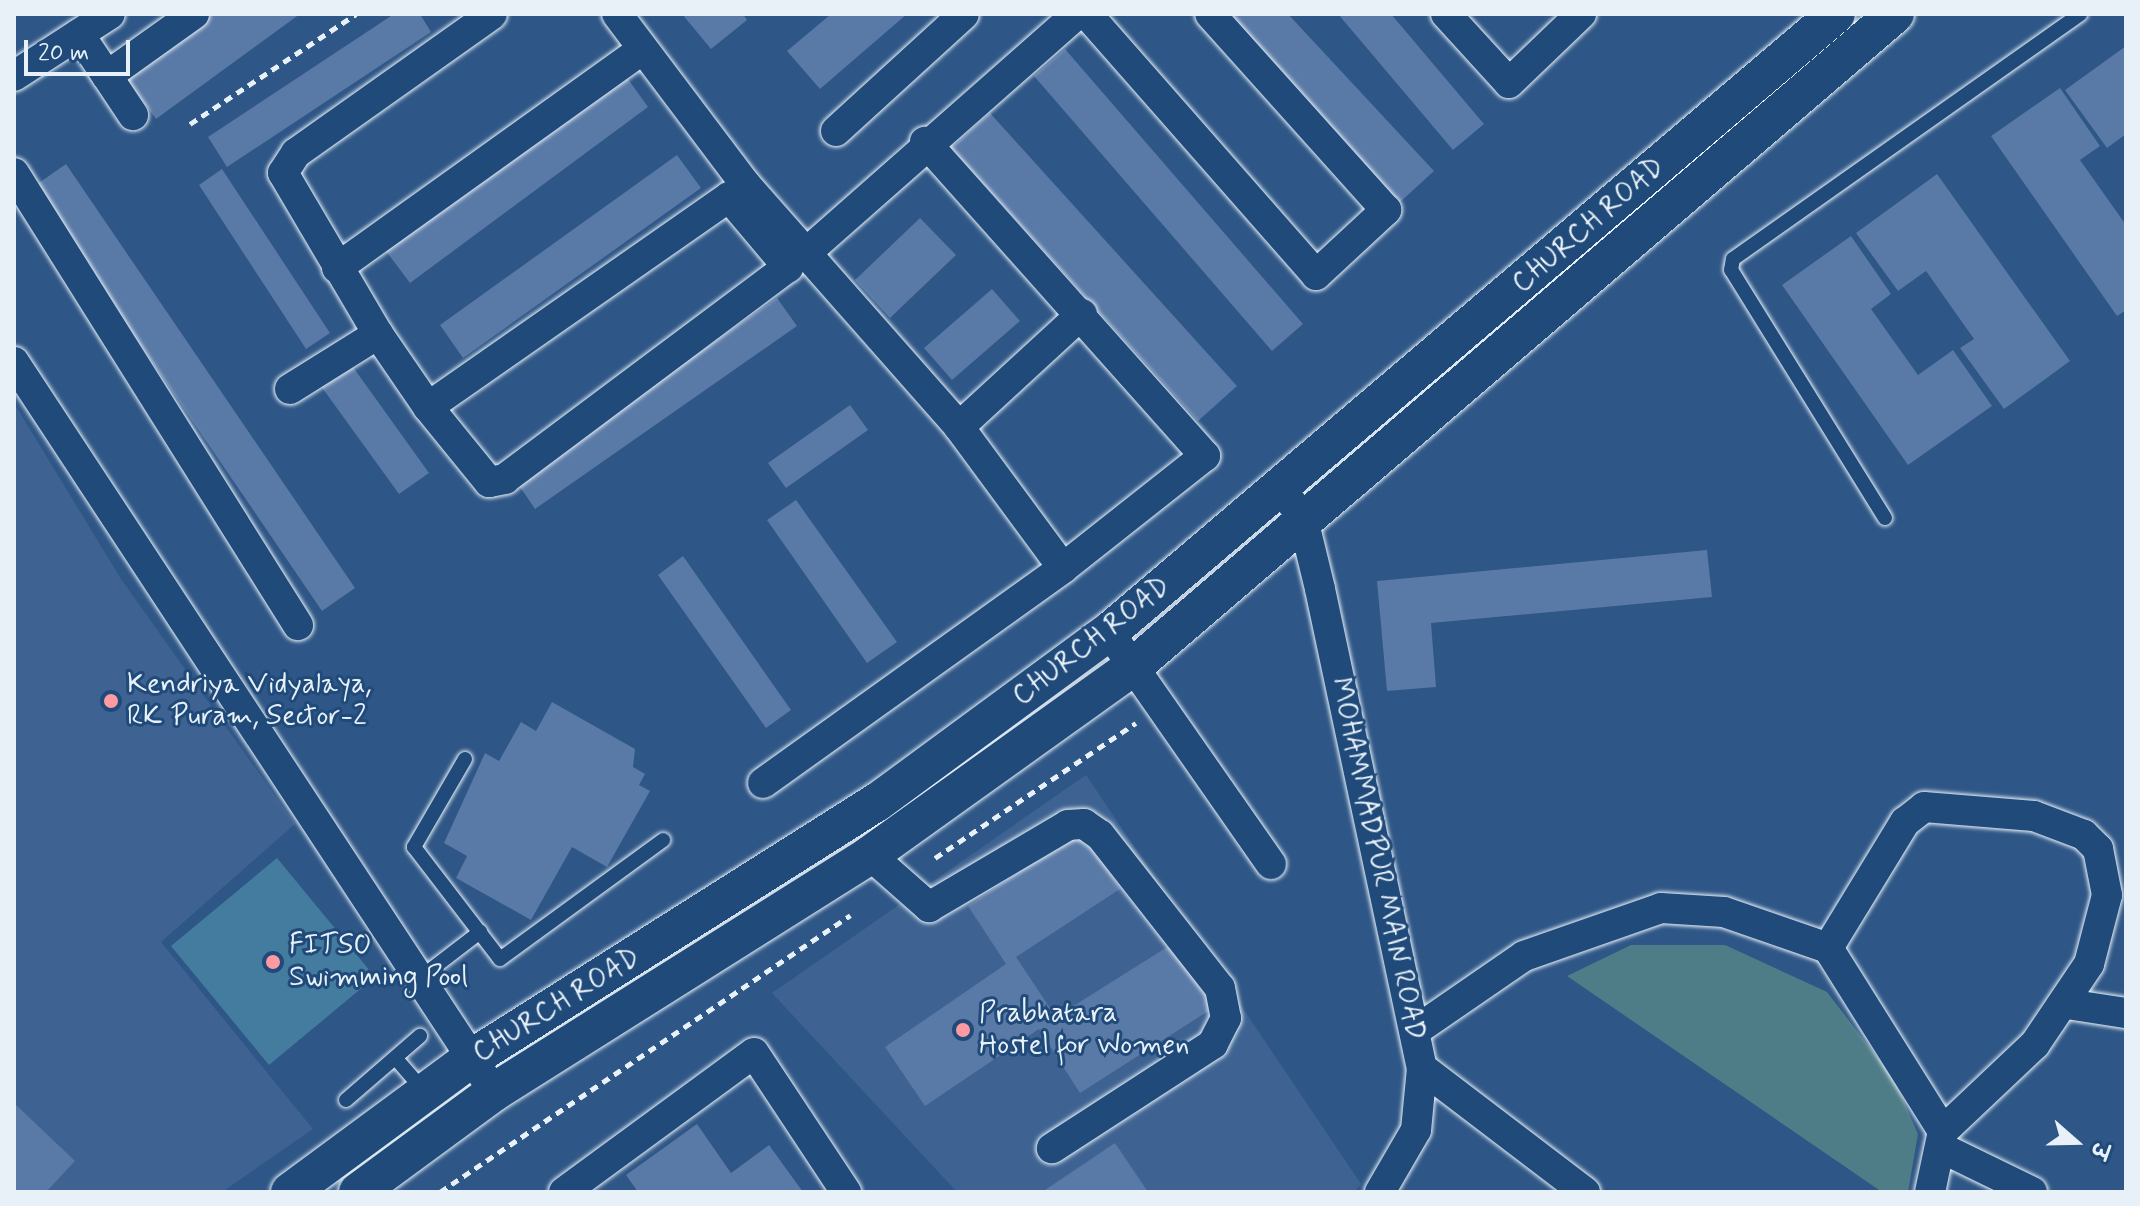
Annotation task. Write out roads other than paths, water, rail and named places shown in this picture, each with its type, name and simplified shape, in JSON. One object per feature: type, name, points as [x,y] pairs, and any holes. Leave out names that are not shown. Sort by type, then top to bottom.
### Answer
[{"type":"street","points":[[14,76],[110,14]]},
{"type":"street","points":[[107,76],[194,14]]},
{"type":"street","points":[[492,14],[288,161],[285,185],[378,334],[428,407],[478,472],[500,483],[788,267],[790,245],[925,142],[1077,14]]},
{"type":"street","points":[[617,14],[790,245],[959,427],[1063,568]]},
{"type":"street","points":[[836,131],[964,14]]},
{"type":"street","points":[[1087,14],[1316,275],[1386,210],[1210,14]]},
{"type":"street","points":[[1446,14],[1509,83],[1581,14]]},
{"type":"street","name":"CHURCH ROAD","points":[[358,1192],[494,1092],[870,855],[1134,666],[1292,504],[1836,14]]},
{"type":"street","name":"CHURCH ROAD","points":[[290,1192],[472,1058],[748,888],[1292,504],[1895,14]]},
{"type":"street","points":[[79,34],[133,115]]},
{"type":"street","points":[[337,268],[643,49]]},
{"type":"street","points":[[763,783],[1063,568],[1205,456],[1082,314],[925,142]]},
{"type":"street","points":[[14,173],[298,625]]},
{"type":"street","points":[[428,407],[729,197],[790,245]]},
{"type":"street","points":[[959,427],[1082,314]]},
{"type":"street","points":[[290,389],[378,334]]},
{"type":"street","points":[[14,362],[494,1092]]},
{"type":"street","name":"MOHAMMADPUR MAIN ROAD","points":[[1292,504],[1422,1068],[1416,1130],[1380,1192]]},
{"type":"street","points":[[1109,632],[1271,864]]},
{"type":"street","points":[[1828,948],[1905,822],[1924,807],[2034,816],[2084,835],[2107,872],[2093,952],[2067,1004],[1944,1140],[1930,1192]]},
{"type":"street","points":[[870,855],[929,907],[1068,825],[1084,824],[1100,835],[1220,988],[1226,1018],[1213,1044],[1052,1148]]},
{"type":"street","points":[[1415,1031],[1524,956],[1661,908],[1724,912],[1828,948],[1944,1140],[2032,1192]]},
{"type":"street","points":[[2067,1004],[2126,1013]]},
{"type":"street","points":[[564,1192],[754,1053],[846,1192]]},
{"type":"street","points":[[1422,1068],[1585,1192]]},
{"type":"lane","points":[[1885,518],[1731,270],[1733,259],[2080,14]]},
{"type":"lane","points":[[465,759],[414,847],[500,959],[663,840]]},
{"type":"lane","points":[[420,978],[480,932]]},
{"type":"lane","points":[[346,1100],[398,1061],[420,1036]]},
{"type":"lane","points":[[398,1061],[424,1091]]},
{"type":"place","name":"Kendriya Vidyalaya, RK Puram, Sector-2","points":[[111,701]]},
{"type":"place","name":"FITSO Swimming Pool","points":[[273,962]]},
{"type":"place","name":"Prabhatara Hostel for Women","points":[[963,1030]]}]
